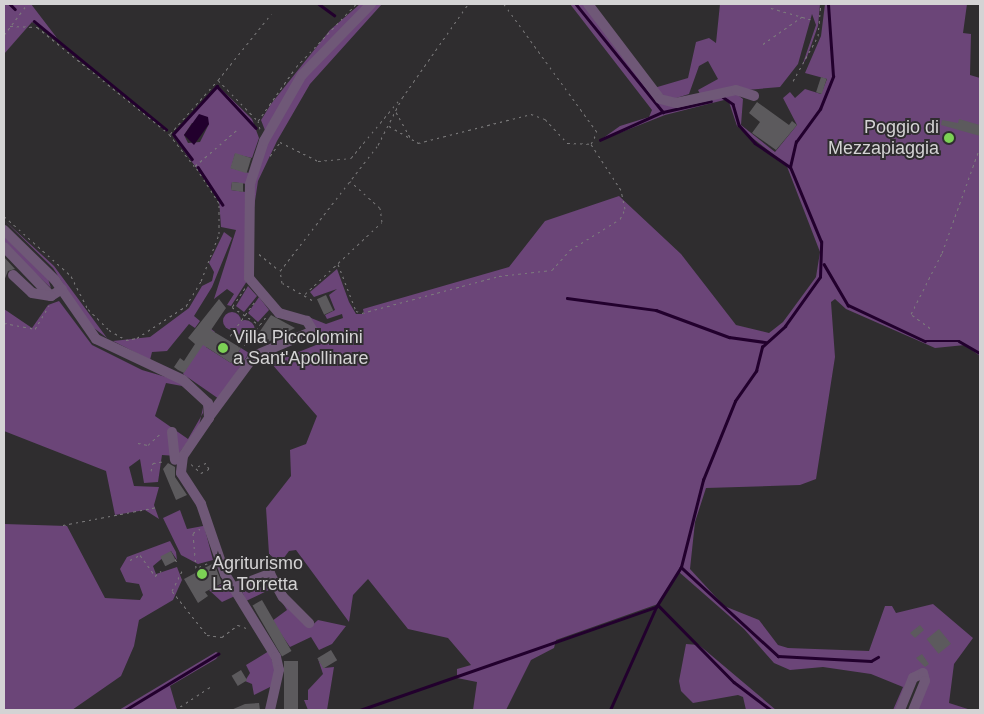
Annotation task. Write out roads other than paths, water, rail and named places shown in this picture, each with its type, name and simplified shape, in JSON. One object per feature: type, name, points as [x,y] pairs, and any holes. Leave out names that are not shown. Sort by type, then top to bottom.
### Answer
[{"type":"street","points":[[174,460],[209,418],[254,356],[313,330],[307,321],[279,313],[247,274],[250,184],[264,140],[302,75],[371,4]]},
{"type":"street","points":[[588,4],[660,99],[676,103],[736,90],[754,96]]},
{"type":"street","points":[[4,230],[62,290],[90,333],[137,362],[183,380],[207,401],[209,418]]},
{"type":"street","points":[[4,247],[51,296]]},
{"type":"street","points":[[13,275],[32,293],[51,296],[62,290]]},
{"type":"street","points":[[172,432],[174,460],[182,476],[201,504],[218,559],[233,588],[278,662],[270,710]]},
{"type":"street","points":[[233,588],[270,574],[283,597],[309,623]]},
{"type":"street","points":[[900,710],[913,678],[923,673],[925,681],[913,710]]},
{"type":"waterway","points":[[10,4],[15,9]]},
{"type":"waterway","points":[[319,4],[334,15]]},
{"type":"waterway","points":[[576,4],[663,112],[711,101]]},
{"type":"waterway","points":[[610,710],[656,607],[681,567],[703,480],[735,401],[756,371],[762,347],[785,326],[820,277],[821,242],[790,167],[796,142],[820,109],[833,76],[828,4]]},
{"type":"waterway","points":[[34,21],[166,129]]},
{"type":"waterway","points":[[173,134],[217,86],[256,128]]},
{"type":"waterway","points":[[723,97],[733,104],[739,125],[755,143],[790,167]]},
{"type":"waterway","points":[[600,140],[662,112]]},
{"type":"waterway","points":[[174,135],[192,159]]},
{"type":"waterway","points":[[198,167],[223,205]]},
{"type":"waterway","points":[[824,264],[848,305],[925,341],[959,341],[980,353]]},
{"type":"waterway","points":[[567,298],[656,310],[729,337],[766,342]]},
{"type":"waterway","points":[[681,567],[778,656],[871,661],[878,657]]},
{"type":"waterway","points":[[658,605],[734,682],[771,710]]},
{"type":"waterway","points":[[360,710],[656,607]]},
{"type":"waterway","points":[[125,710],[218,654]]},
{"type":"place","name":"Poggio di Mezzapiaggia","points":[[949,138]]},
{"type":"place","name":"Villa Piccolomini a Sant'Apollinare","points":[[223,348]]},
{"type":"place","name":"Agriturismo La Torretta","points":[[202,574]]}]
